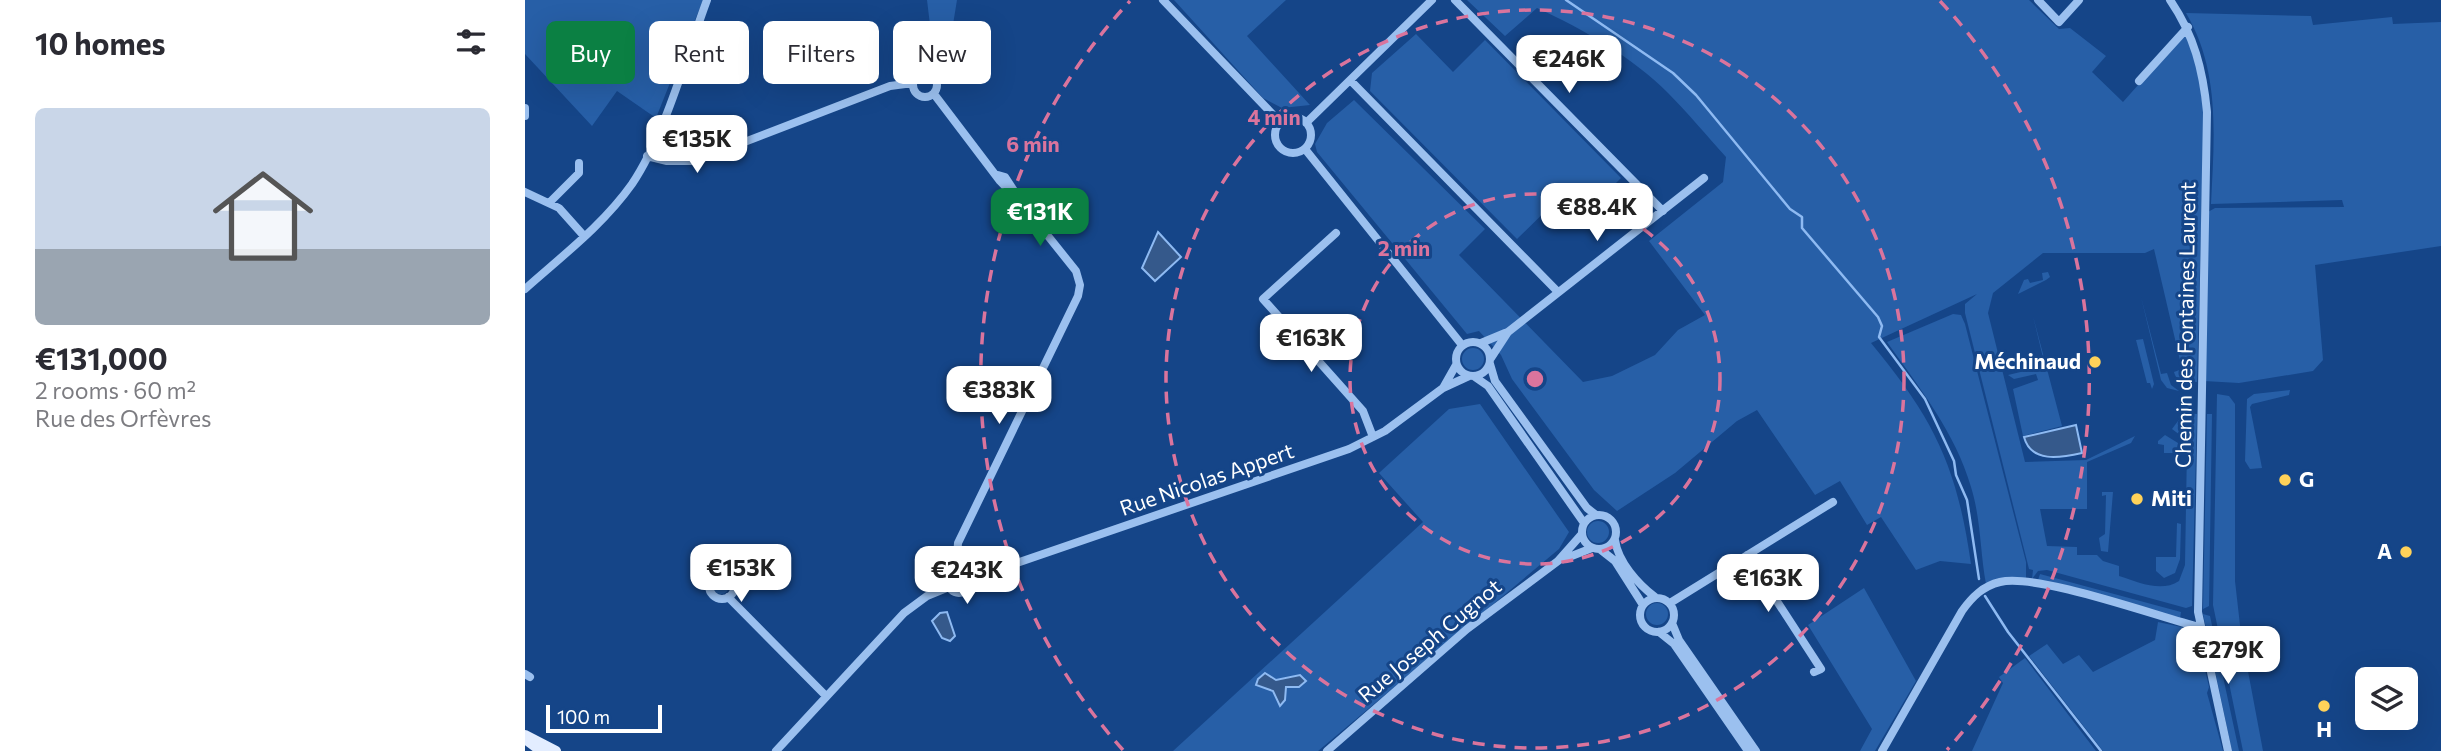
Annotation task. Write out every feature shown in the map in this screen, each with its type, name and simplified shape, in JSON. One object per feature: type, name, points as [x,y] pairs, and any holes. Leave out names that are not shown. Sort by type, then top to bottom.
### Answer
[{"type":"main road","points":[[525,737],[541,751]]},
{"type":"main road","points":[[525,737],[556,751]]},
{"type":"street","points":[[525,289],[584,236],[625,193],[654,143],[707,0]]},
{"type":"street","points":[[1163,0],[1281,123]]},
{"type":"street","points":[[1306,123],[1433,0]]},
{"type":"street","points":[[1455,0],[1663,211]]},
{"type":"street","points":[[2038,0],[2059,22],[2078,0]]},
{"type":"street","name":"Chemin des Fontaines Laurent","points":[[2170,0],[2187,27],[2200,66],[2207,112],[2199,627],[2228,751]]},
{"type":"street","points":[[2139,81],[2187,27]]},
{"type":"street","points":[[1350,82],[1558,292]]},
{"type":"street","points":[[647,156],[695,161],[890,86],[905,84]]},
{"type":"street","points":[[914,84],[920,95],[934,94]]},
{"type":"street","points":[[934,94],[937,84]]},
{"type":"street","points":[[934,94],[998,175],[1005,177],[1079,279],[1078,296],[958,543],[956,572]]},
{"type":"street","points":[[525,108],[525,116]]},
{"type":"street","points":[[1294,118],[1306,123],[1311,139],[1305,149],[1291,153],[1282,149],[1276,136],[1281,123],[1294,118]]},
{"type":"street","points":[[654,143],[677,160]]},
{"type":"street","points":[[1305,149],[1462,345]]},
{"type":"street","points":[[550,202],[579,173],[579,163]]},
{"type":"street","points":[[1462,345],[1481,343],[1508,331],[1704,178]]},
{"type":"street","points":[[525,192],[550,202],[566,215],[584,236]]},
{"type":"street","points":[[1336,233],[1263,299],[1363,411],[1373,437]]},
{"type":"street","points":[[1472,376],[1485,372],[1508,331]]},
{"type":"street","points":[[1481,343],[1490,361],[1495,381],[1587,508],[1614,523],[1620,557],[1644,589],[1670,603],[1674,613],[1672,623],[1679,640],[1756,751]]},
{"type":"street","points":[[1443,388],[1456,365],[1456,354],[1462,345]]},
{"type":"street","points":[[1456,365],[1488,386],[1584,523]]},
{"type":"street","name":"Rue Nicolas Appert","points":[[970,579],[1242,488],[1349,449],[1373,437],[1443,388],[1472,376]]},
{"type":"street","points":[[1670,603],[1833,502]]},
{"type":"street","points":[[1596,515],[1584,523],[1581,535],[1615,561],[1643,605],[1642,624],[1659,632],[1674,644],[1748,751]]},
{"type":"street","name":"Rue Joseph Cugnot","points":[[1327,751],[1467,629],[1558,561],[1581,535]]},
{"type":"street","points":[[1596,549],[1615,540]]},
{"type":"street","name":"Rue Joseph Cugnot","points":[[1558,561],[1596,549]]},
{"type":"street","points":[[1747,555],[1821,669],[1815,672]]},
{"type":"street","points":[[776,751],[904,613],[927,596],[950,587],[962,593],[970,586],[970,579],[963,572],[956,572],[949,578],[950,587]]},
{"type":"street","points":[[1882,751],[1962,611],[1975,595],[1995,583],[2016,580],[2046,585],[2199,627]]},
{"type":"street","points":[[729,597],[826,696]]},
{"type":"street","points":[[1643,605],[1655,597]]},
{"type":"street","points":[[1659,632],[1672,623]]},
{"type":"shaded area","points":[[525,0],[703,0],[695,21],[649,21],[649,84],[670,84],[656,118],[617,91],[592,126],[553,84],[635,84],[635,21],[546,21],[546,77],[525,54]]},
{"type":"shaded area","points":[[927,0],[957,0],[954,21],[930,21]]},
{"type":"shaded area","points":[[1174,0],[1286,0],[1247,36],[1310,105],[1282,108],[1263,98]]},
{"type":"shaded area","points":[[1467,0],[2029,0],[2059,29],[2070,28],[2106,56],[2092,72],[2123,102],[2185,32],[2197,65],[2204,114],[2197,382],[2186,382],[2175,376],[2174,372],[2182,369],[2154,249],[2145,253],[2043,253],[1993,293],[1988,313],[2025,462],[2086,460],[2135,436],[2131,443],[2087,462],[2087,509],[2040,509],[2047,546],[2077,547],[2077,555],[2097,555],[2103,561],[2119,566],[2119,576],[2142,583],[2165,586],[2179,581],[2185,565],[2187,448],[2184,438],[2172,429],[2184,413],[2197,414],[2192,606],[2186,608],[2047,570],[2038,571],[2032,579],[2033,570],[2029,569],[1965,313],[1965,304],[1977,294],[1871,343],[1927,420],[1939,445],[1958,499],[1971,564],[1940,561],[1916,570],[1881,517],[1867,525],[1840,481],[1815,495],[1757,410],[1737,421],[1675,473],[1617,511],[1594,490],[1512,379],[1501,355],[1479,331],[1467,334],[1317,152],[1315,144],[1327,123],[1354,100],[1485,229],[1459,255],[1583,382],[1612,376],[1655,355],[1678,330],[1705,315],[1649,241],[1723,182],[1726,157],[1668,93],[1639,67],[1606,45],[1537,8],[1505,36]]},
{"type":"shaded area","points":[[2186,13],[2311,16],[2313,25],[2392,17],[2393,24],[2441,22],[2441,246],[2315,265],[2323,360],[2313,371],[2239,383],[2204,381],[2208,212],[2215,208],[2344,207],[2342,200],[2211,204],[2214,131],[2210,82],[2197,35]]},
{"type":"shaded area","points":[[1416,34],[1453,72],[1485,40],[1621,178],[1580,219],[1558,199],[1517,239],[1370,91],[1372,73]]},
{"type":"shaded area","points":[[1158,232],[1181,257],[1155,281],[1142,268]]},
{"type":"shaded area","points":[[2048,272],[2050,277],[2046,280],[2018,294],[2024,280],[2028,279],[2030,283],[2043,280],[2042,273]]},
{"type":"shaded area","points":[[2141,297],[2161,374],[2167,373],[2171,385],[2179,391],[2167,388],[2161,380]]},
{"type":"shaded area","points":[[1953,314],[1961,315],[1965,324],[2026,562],[2026,578],[1986,584],[1977,511],[1964,467],[1935,412],[1887,342]]},
{"type":"shaded area","points":[[2033,316],[2062,426],[2023,436],[2013,389],[2038,380],[2036,374],[2014,379],[2008,375],[2045,366]]},
{"type":"shaded area","points":[[2143,339],[2154,384],[2152,389],[2150,383],[2147,383],[2136,340]]},
{"type":"shaded area","points":[[1473,348],[1481,351],[1484,359],[1481,367],[1473,370],[1465,367],[1462,359],[1465,351]]},
{"type":"shaded area","points":[[2290,390],[2289,395],[2252,404],[2250,407],[2262,468],[2250,469],[2245,461],[2247,399],[2254,394]]},
{"type":"shaded area","points":[[2217,394],[2229,396],[2235,404],[2235,581],[2241,634],[2263,751],[2243,751],[2213,605]]},
{"type":"shaded area","points":[[1480,404],[1569,532],[1559,549],[1318,751],[1173,751],[1423,522],[1379,473],[1449,409]]},
{"type":"shaded area","points":[[2207,414],[2212,414],[2209,606],[2203,609]]},
{"type":"shaded area","points":[[2076,425],[2082,453],[2047,457],[2033,451],[2024,437]]},
{"type":"shaded area","points":[[2165,435],[2178,443],[2182,453],[2164,453],[2164,445],[2158,444],[2158,441]]},
{"type":"shaded area","points":[[2102,492],[2113,492],[2108,552],[2101,551],[2099,538],[2105,534],[2106,495],[2102,496]]},
{"type":"shaded area","points":[[1598,521],[1606,524],[1609,532],[1606,540],[1598,543],[1590,540],[1587,532],[1590,524]]},
{"type":"shaded area","points":[[2177,523],[2181,524],[2180,559],[2175,573],[2164,578],[2156,571],[2156,557],[2176,557]]},
{"type":"shaded area","points":[[2040,574],[2181,612],[2180,619],[2038,580]]},
{"type":"shaded area","points":[[721,578],[727,580],[727,592],[721,594],[715,592],[713,586],[715,580]]},
{"type":"shaded area","points":[[1864,588],[1916,681],[1875,751],[1860,751],[1872,729],[1808,625]]},
{"type":"shaded area","points":[[1657,603],[1665,606],[1668,614],[1665,622],[1657,625],[1649,622],[1646,614],[1649,606]]},
{"type":"shaded area","points":[[947,612],[955,636],[950,641],[942,638],[932,621],[940,613]]},
{"type":"shaded area","points":[[2203,614],[2210,616],[2239,751],[2232,751]]},
{"type":"shaded area","points":[[2158,622],[2191,629],[2197,635],[2209,687],[2207,693],[2223,751],[2103,751],[2029,656],[2047,644],[2063,664],[2079,655],[2093,672],[2155,640]]},
{"type":"shaded area","points":[[2025,658],[2096,751],[1972,751],[2003,683],[1999,677]]},
{"type":"shaded area","points":[[1265,673],[1276,680],[1300,675],[1306,681],[1299,687],[1286,687],[1285,700],[1280,706],[1273,691],[1256,685]]},
{"type":"waterway","points":[[1566,0],[1673,73],[1696,95],[1790,209],[1802,217],[1802,228],[1878,317],[1882,326],[1879,337],[1925,399],[1954,461],[1956,475],[1967,500],[1979,579]]},
{"type":"waterway","points":[[1985,596],[2008,632],[2101,751]]},
{"type":"place","name":"Méchinaud","points":[[2095,362]]},
{"type":"place","name":"G","points":[[2285,480]]},
{"type":"place","name":"Miti","points":[[2137,499]]},
{"type":"place","name":"A","points":[[2406,552]]},
{"type":"place","name":"H","points":[[2324,706]]}]
